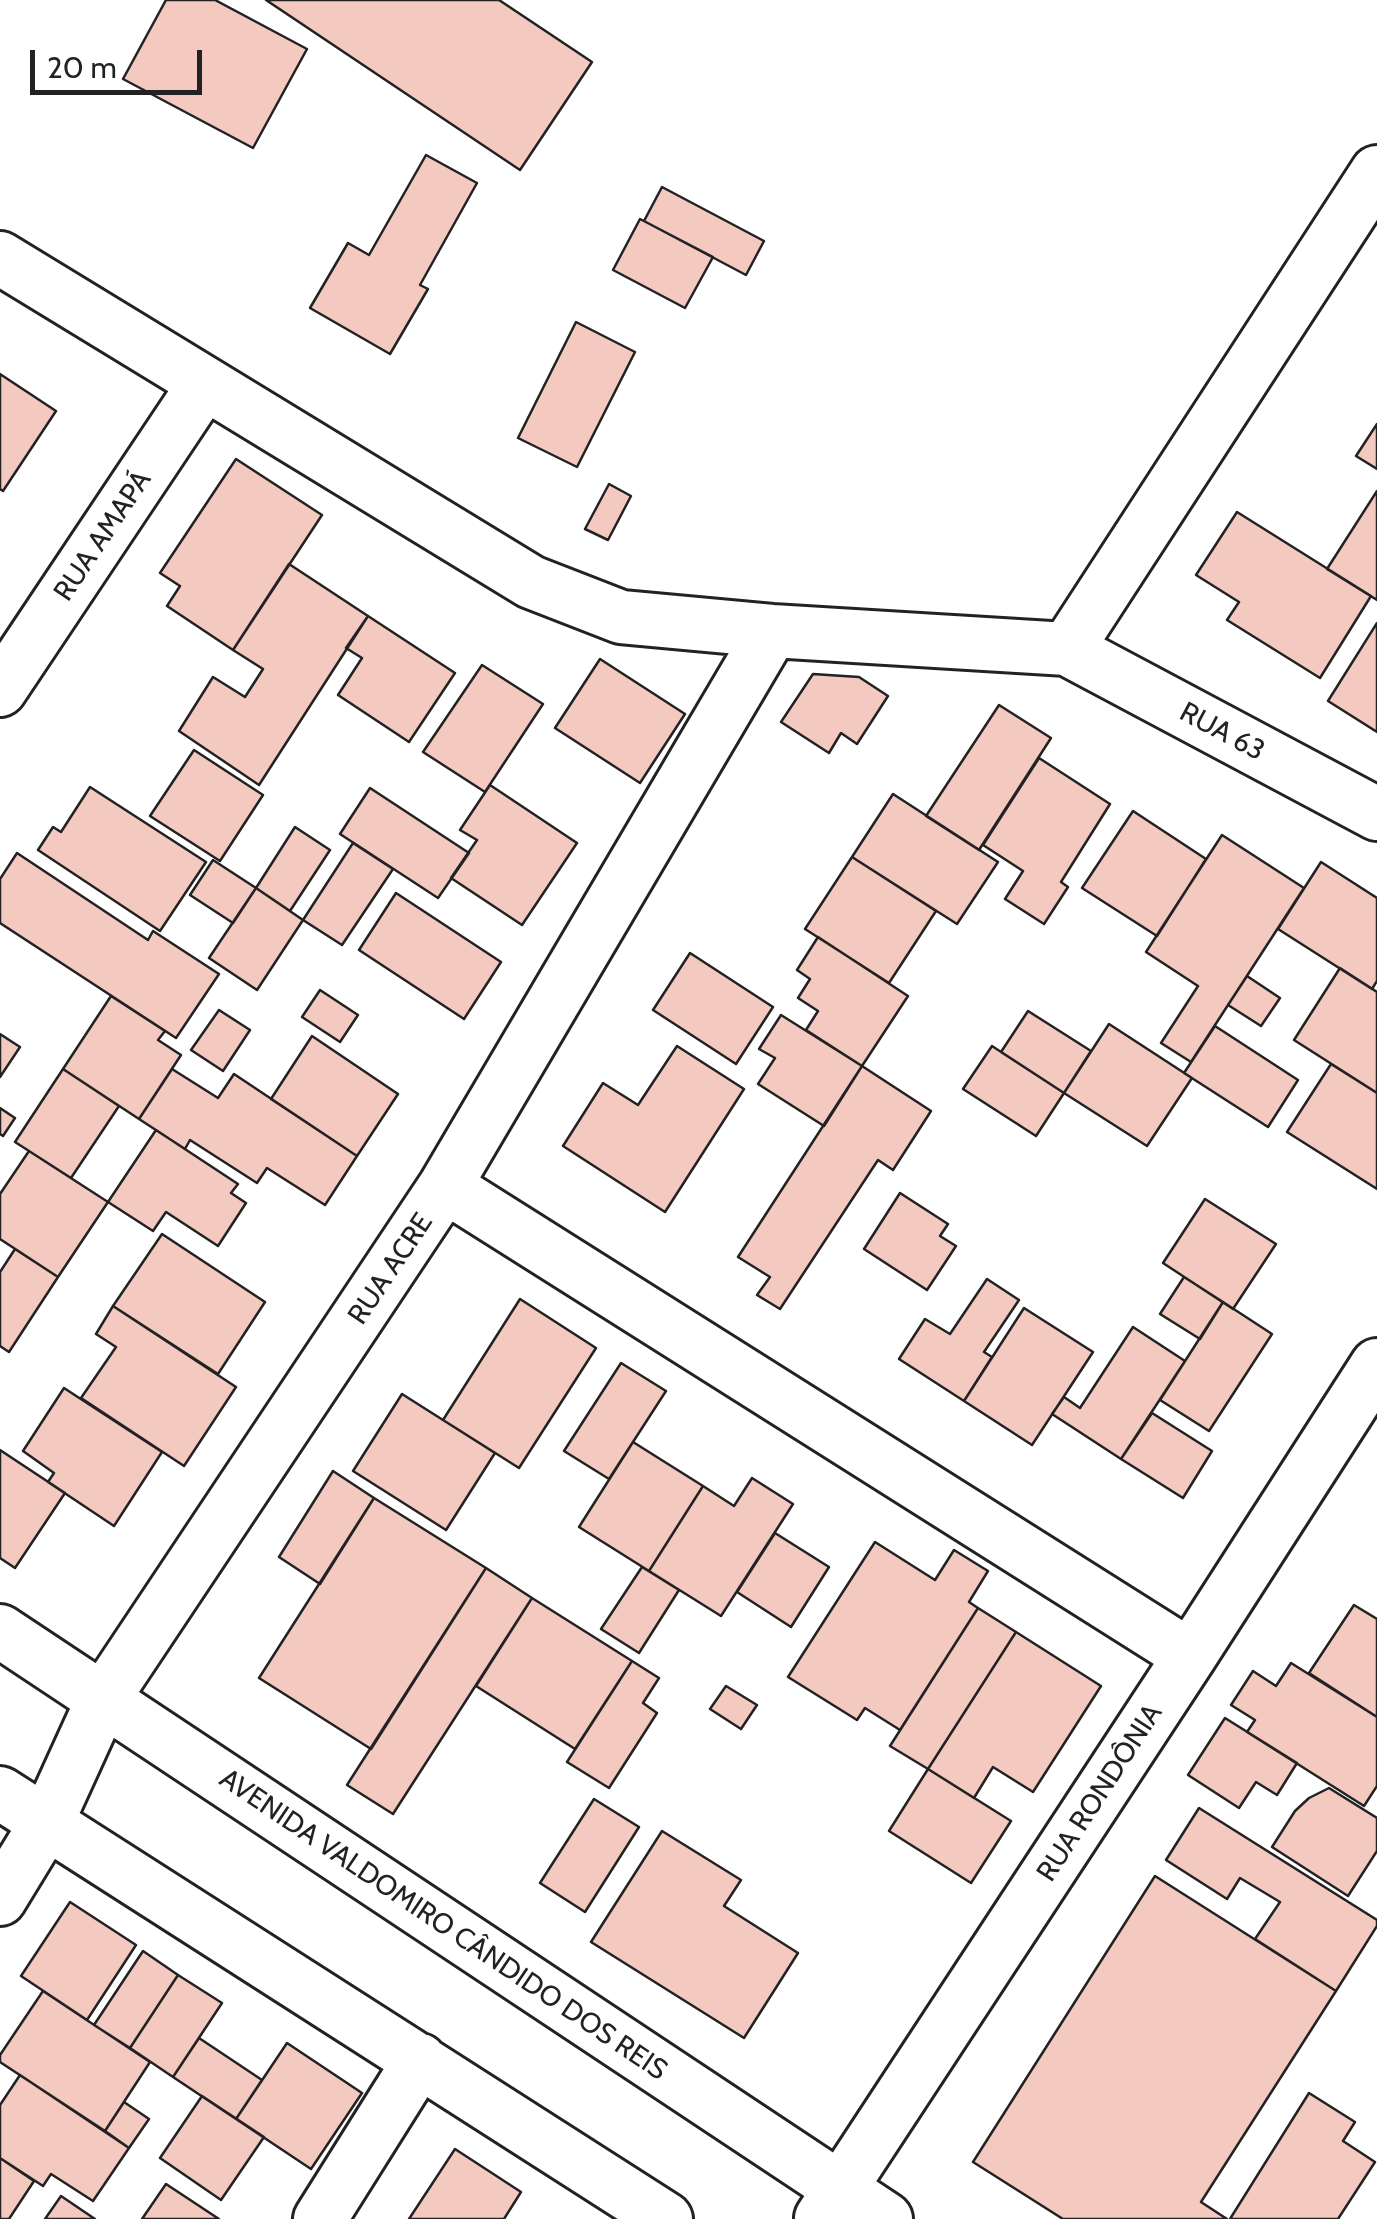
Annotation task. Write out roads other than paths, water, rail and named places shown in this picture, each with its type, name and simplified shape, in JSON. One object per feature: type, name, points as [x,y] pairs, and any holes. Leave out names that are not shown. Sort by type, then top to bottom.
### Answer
[{"type":"street","points":[[0,258],[531,582],[621,617],[772,631],[1067,649],[1377,172]]},
{"type":"street","name":"RUA AMAPÁ","points":[[0,690],[206,384]]},
{"type":"street","name":"RUA ACRE","points":[[0,1899],[47,1822],[103,1700],[446,1186],[772,631]]},
{"type":"street","name":"RUA 63","points":[[1067,649],[1377,814]]},
{"type":"street","points":[[446,1186],[1190,1656]]},
{"type":"street","name":"RUA RONDÔNIA","points":[[830,2204],[1377,1364]]},
{"type":"street","name":"AVENIDA VALDOMIRO CÂNDIDO DOS REIS","points":[[0,1631],[830,2204],[886,2219]]},
{"type":"street","points":[[0,1793],[666,2219]]},
{"type":"street","points":[[320,2219],[420,2060]]}]
